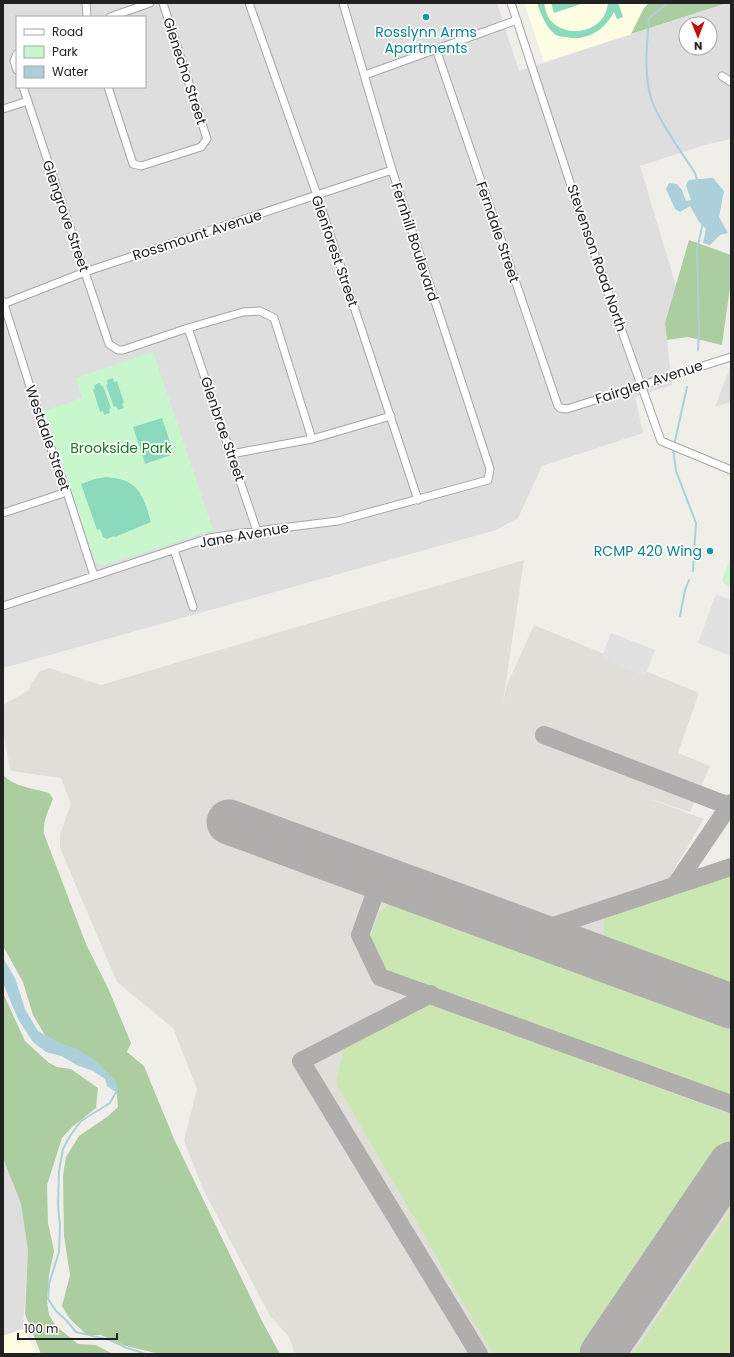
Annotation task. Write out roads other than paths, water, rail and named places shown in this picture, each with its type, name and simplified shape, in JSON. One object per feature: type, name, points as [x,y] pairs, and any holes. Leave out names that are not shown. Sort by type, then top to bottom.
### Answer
[{"type":"street","points":[[86,3],[87,16]]},
{"type":"street","points":[[113,16],[150,3]]},
{"type":"street","name":"Glenecho Street","points":[[108,88],[133,164],[141,166],[201,147],[207,139],[163,3]]},
{"type":"street","name":"Glenforest Street","points":[[249,3],[317,195],[418,500]]},
{"type":"street","name":"Fernhill Boulevard","points":[[343,3],[392,170],[490,469],[488,480]]},
{"type":"street","name":"Stevenson Road North","points":[[511,3],[580,213],[661,441],[731,470]]},
{"type":"street","points":[[365,75],[517,20]]},
{"type":"street","name":"Ferndale Street","points":[[436,49],[555,402],[560,408],[567,409]]},
{"type":"street","points":[[722,76],[731,82]]},
{"type":"street","name":"Glengrove Street","points":[[23,88],[110,344],[118,350],[123,350],[188,328]]},
{"type":"street","points":[[3,109],[28,102]]},
{"type":"street","name":"Rossmount Avenue","points":[[3,303],[85,272],[392,170]]},
{"type":"street","name":"Westdale Street","points":[[3,303],[40,418],[67,492],[94,576]]},
{"type":"street","points":[[188,328],[243,312],[260,311],[274,318],[312,440]]},
{"type":"street","name":"Glenbrae Street","points":[[188,328],[257,530]]},
{"type":"street","name":"Fairglen Avenue","points":[[567,409],[641,384],[731,357]]},
{"type":"street","points":[[231,454],[312,440],[391,416]]},
{"type":"street","name":"Jane Avenue","points":[[3,606],[209,538],[257,530],[338,521],[488,480]]},
{"type":"street","points":[[3,513],[67,492]]},
{"type":"street","points":[[174,550],[193,608]]},
{"type":"water","points":[[713,178],[724,191],[719,217],[728,233],[720,235],[710,245],[703,243],[706,229],[699,222],[690,206],[680,212],[675,209],[666,189],[669,183],[677,184],[682,190],[686,201],[691,200],[686,185],[689,180]]},
{"type":"water","points":[[3,958],[15,978],[25,1009],[38,1031],[58,1042],[77,1049],[93,1059],[113,1078],[117,1085],[118,1090],[116,1092],[107,1086],[105,1079],[93,1071],[79,1066],[61,1056],[46,1052],[33,1042],[18,1019],[3,983]]},
{"type":"waterway","points":[[668,3],[649,18],[646,56],[648,86],[653,104],[658,114],[695,173],[697,180]]},
{"type":"waterway","points":[[698,350],[697,249],[703,223]]},
{"type":"waterway","points":[[675,441],[687,387]]},
{"type":"waterway","points":[[673,449],[676,471],[696,523],[693,571]]},
{"type":"waterway","points":[[680,616],[685,590],[689,580]]},
{"type":"waterway","points":[[116,1092],[110,1103],[81,1121],[63,1149],[59,1171],[59,1252],[49,1284],[48,1299],[56,1311],[76,1332],[110,1340],[127,1348],[146,1354]]},
{"type":"place","name":"Rosslynn Arms Apartments","points":[[426,17]]},
{"type":"place","name":"RCMP 420 Wing","points":[[710,551]]},
{"type":"park label","name":"Brookside Park","points":[[121,448]]}]
